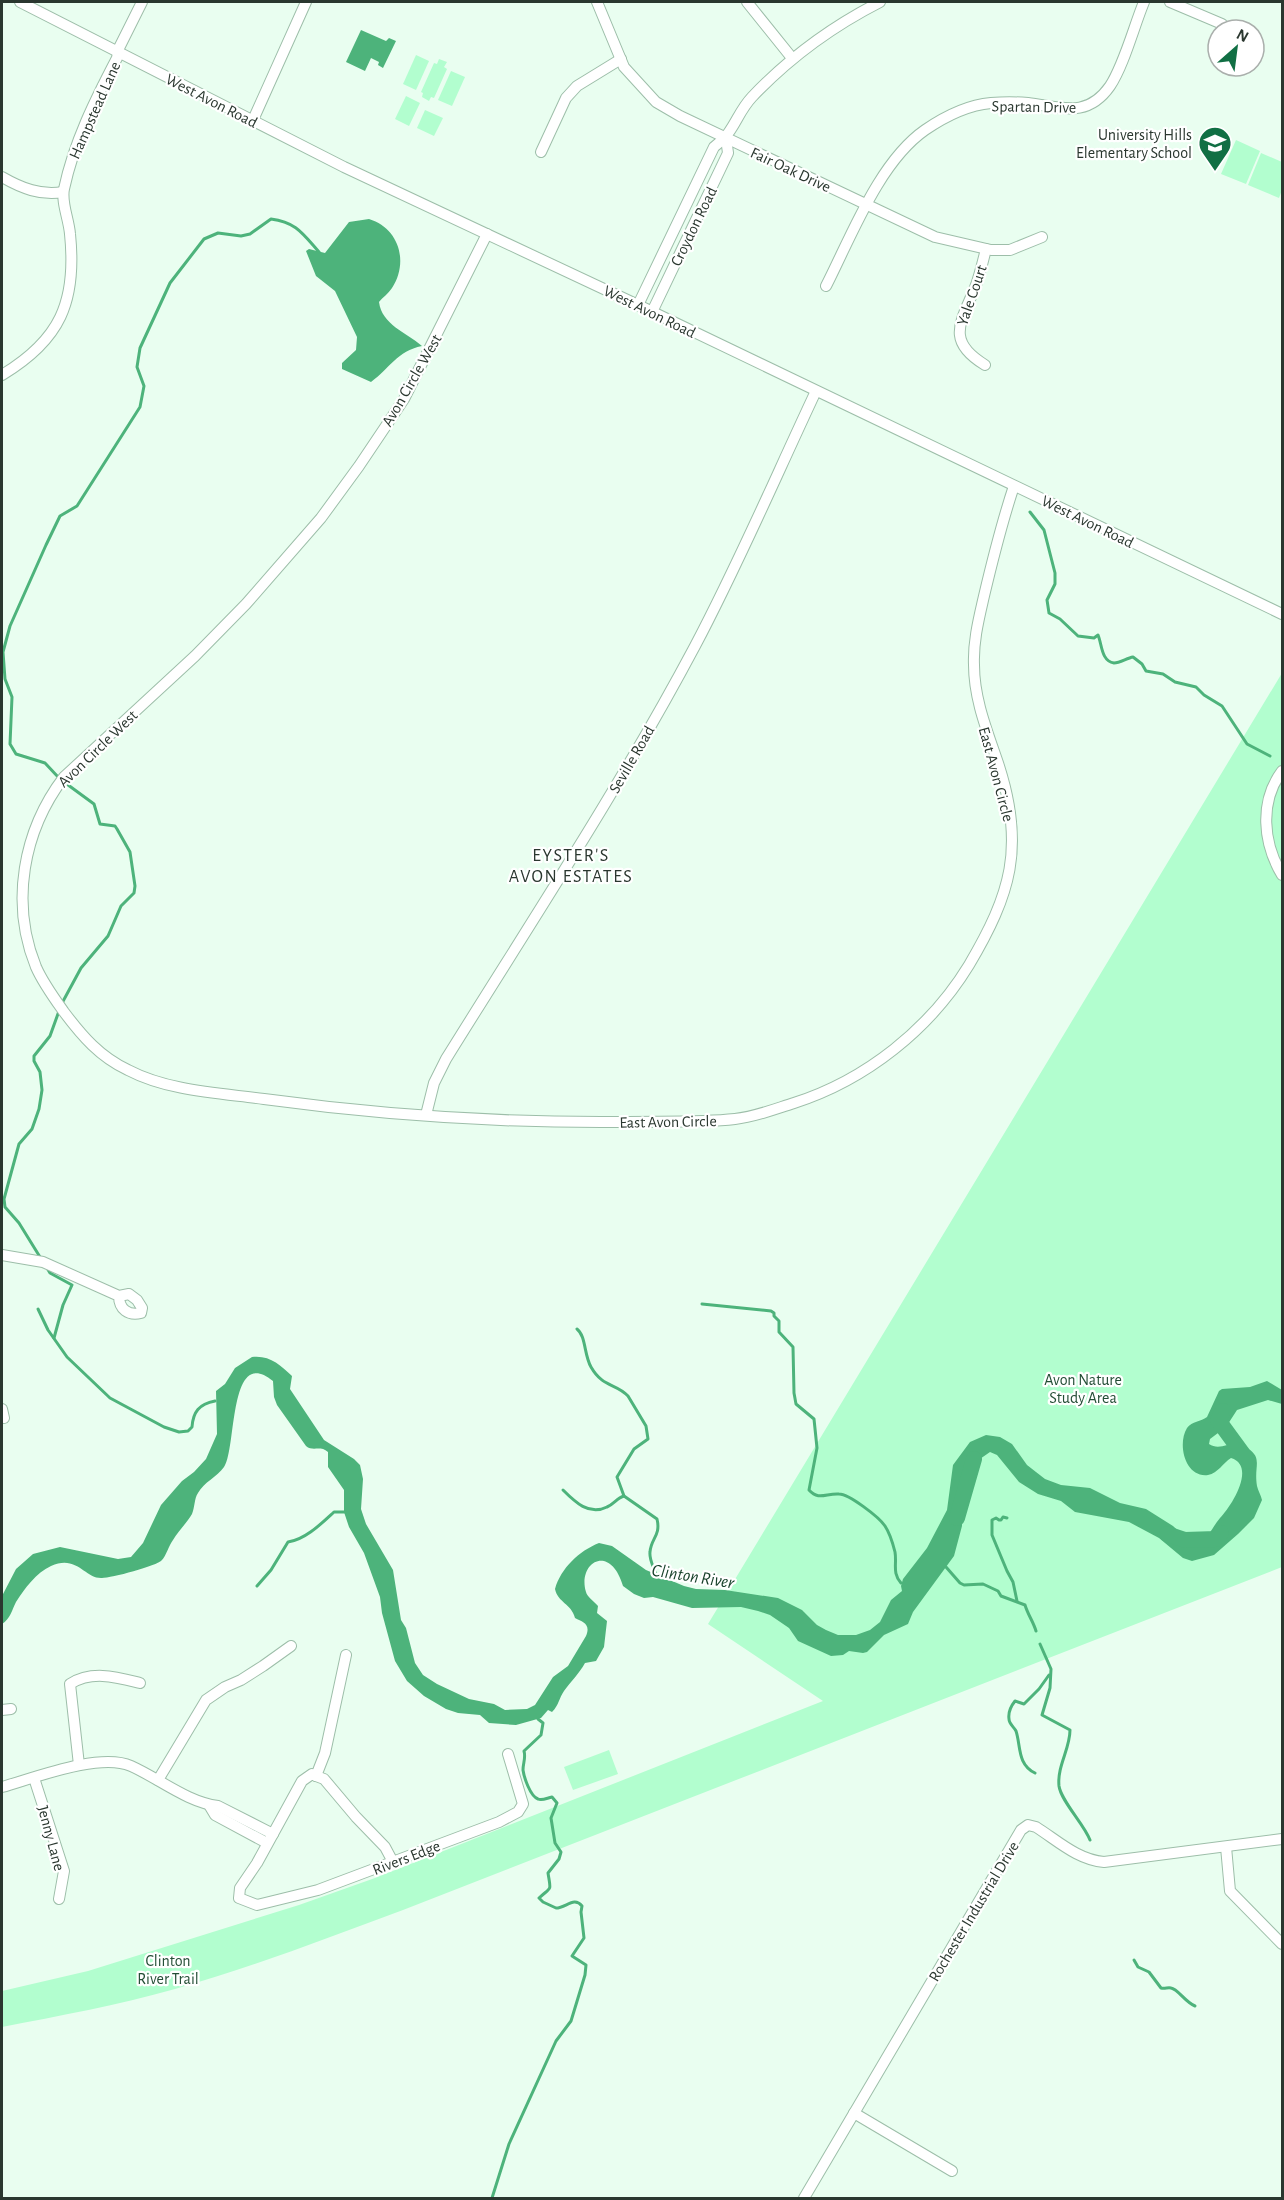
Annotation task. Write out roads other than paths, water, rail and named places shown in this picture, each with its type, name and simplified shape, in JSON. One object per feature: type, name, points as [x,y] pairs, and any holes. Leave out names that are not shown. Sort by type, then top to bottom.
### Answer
[{"type":"street","name":"West Avon Road","points":[[20,2],[344,167],[639,305],[1282,614]]},
{"type":"street","name":"Hampstead Lane","points":[[2,375],[36,351],[54,330],[65,309],[71,273],[71,246],[63,192],[76,143],[142,2]]},
{"type":"street","points":[[253,120],[306,2]]},
{"type":"street","name":"Fair Oak Drive","points":[[597,2],[621,59],[638,84],[656,102],[680,116],[934,237],[986,249],[1010,250],[1042,237]]},
{"type":"street","points":[[747,2],[792,58]]},
{"type":"street","name":"Croydon Road","points":[[639,305],[714,147],[726,138],[750,100],[792,58],[854,15],[880,2]]},
{"type":"street","name":"Spartan Drive","points":[[826,286],[866,205],[896,157],[923,131],[953,113],[990,103],[1027,103],[1075,109],[1100,98],[1111,85],[1144,2]]},
{"type":"street","points":[[1170,2],[1208,18]]},
{"type":"street","points":[[541,152],[566,98],[577,86],[621,59]]},
{"type":"street","name":"Croydon Road","points":[[652,312],[728,153],[726,138]]},
{"type":"street","points":[[2,177],[31,190],[53,194],[63,192]]},
{"type":"street","name":"Avon Circle West","points":[[426,1115],[290,1103],[186,1088],[131,1072],[110,1060],[93,1047],[74,1025],[48,989],[36,967],[27,935],[24,912],[24,869],[38,819],[50,796],[64,777],[195,656],[246,604],[321,518],[359,466],[404,399],[487,234]]},
{"type":"street","name":"Yale Court","points":[[985,365],[970,356],[961,343],[958,332],[961,318],[976,285],[986,249]]},
{"type":"street","name":"Seville Road","points":[[426,1115],[434,1083],[446,1059],[566,870],[623,775],[694,648],[730,577],[816,391]]},
{"type":"street","name":"East Avon Circle","points":[[426,1115],[572,1122],[738,1119],[796,1102],[845,1082],[876,1063],[909,1038],[935,1010],[967,969],[995,916],[1009,879],[1012,845],[1011,815],[980,710],[974,668],[978,622],[999,533],[1014,486]]},
{"type":"street","points":[[1282,771],[1270,796],[1266,821],[1270,849],[1282,875]]},
{"type":"street","points":[[2,1256],[43,1262],[119,1296]]},
{"type":"street","points":[[158,1780],[206,1700],[225,1687],[241,1680],[291,1646]]},
{"type":"street","points":[[315,1776],[325,1753],[346,1655]]},
{"type":"street","points":[[79,1765],[70,1684],[78,1679],[99,1675],[140,1683]]},
{"type":"street","name":"Rivers Edge","points":[[270,1839],[240,1888],[239,1898],[257,1905],[318,1890],[499,1822],[518,1812],[523,1804],[522,1795],[508,1754]]},
{"type":"street","points":[[2,1787],[79,1765],[105,1762],[129,1764],[209,1804],[215,1815],[270,1839],[302,1781],[312,1774],[324,1779],[385,1847],[393,1862]]},
{"type":"street","name":"Jenny Lane","points":[[34,1778],[63,1871],[60,1899]]},
{"type":"street","name":"Rochester Industrial Drive","points":[[804,2199],[1021,1830],[1028,1825],[1036,1827],[1081,1857],[1104,1862],[1282,1839]]},
{"type":"street","points":[[1226,1847],[1230,1891],[1282,1944]]},
{"type":"street","points":[[855,2113],[952,2171]]},
{"type":"waterway","points":[[59,778],[45,763],[16,754],[10,744],[12,697],[5,679],[3,652],[10,626],[60,516],[77,506],[140,407],[144,386],[137,367],[140,348],[170,283],[204,239],[218,233],[241,236],[250,234],[271,219],[293,226],[319,252]]},
{"type":"waterway","points":[[1030,512],[1044,530],[1055,573],[1055,584],[1047,600],[1049,613],[1060,619],[1078,636],[1094,638],[1098,635],[1104,656],[1110,662],[1116,663],[1133,657],[1142,664],[1146,671],[1163,674],[1175,682],[1196,687],[1222,706],[1247,744],[1270,756]]},
{"type":"waterway","points":[[61,1005],[81,968],[108,936],[121,906],[134,893],[135,886],[130,852],[115,826],[100,824],[94,804],[64,782]]},
{"type":"waterway","points":[[40,1257],[19,1223],[5,1207],[4,1199],[19,1144],[32,1129],[39,1109],[42,1090],[40,1072],[34,1056],[50,1036],[59,1011]]},
{"type":"waterway","points":[[47,1268],[50,1273],[72,1285],[63,1305],[54,1338]]},
{"type":"waterway","points":[[702,1304],[774,1313],[779,1321],[779,1332],[793,1347],[796,1404],[814,1419],[817,1448],[809,1490],[819,1496],[844,1495],[864,1507],[882,1522],[893,1545],[896,1572],[901,1583]]},
{"type":"waterway","points":[[38,1309],[48,1330],[67,1357],[110,1398],[164,1427],[179,1432],[188,1431],[192,1427],[198,1410],[205,1404],[215,1401]]},
{"type":"waterway","points":[[577,1329],[582,1336],[591,1367],[600,1379],[628,1396],[646,1426],[648,1439],[634,1449],[617,1477],[624,1496],[657,1519],[658,1529],[650,1555],[656,1575]]},
{"type":"waterway","name":"Clinton River","points":[[1223,1411],[1218,1420],[1248,1461]]},
{"type":"waterway","name":"Clinton River","points":[[957,1518],[974,1459]]},
{"type":"waterway","points":[[563,1490],[577,1503],[594,1510],[607,1507],[624,1496]]},
{"type":"waterway","points":[[257,1586],[271,1570],[288,1542],[307,1535],[334,1512],[345,1512]]},
{"type":"waterway","points":[[1007,1518],[992,1520],[992,1535],[1013,1582],[1017,1601]]},
{"type":"waterway","name":"Clinton River","points":[[1167,1534],[1185,1540],[1216,1539],[1221,1533]]},
{"type":"waterway","points":[[946,1567],[964,1585],[983,1584],[998,1591],[1001,1596],[1025,1605],[1036,1631]]},
{"type":"waterway","points":[[1040,1644],[1051,1669],[1050,1688],[1042,1715],[1070,1730],[1060,1771],[1059,1786],[1064,1799],[1090,1840]]},
{"type":"waterway","points":[[1035,1773],[1022,1760],[1016,1731],[1010,1722],[1009,1714],[1015,1701],[1024,1704],[1049,1675]]},
{"type":"waterway","points":[[492,2198],[509,2144],[556,2041],[571,2021],[586,1965],[572,1956],[584,1938],[582,1906],[573,1902],[556,1908],[539,1898],[550,1888],[548,1873],[559,1859],[561,1852],[555,1843],[551,1818],[557,1803],[552,1797],[541,1800],[535,1797],[528,1786],[523,1770],[524,1751],[541,1735],[543,1723],[538,1719]]},
{"type":"waterway","points":[[1134,1960],[1138,1967],[1149,1972],[1161,1988],[1174,1989],[1195,2006]]},
{"type":"place","name":"University Hills Elementary School","points":[[1215,172]]},
{"type":"district","name":"EYSTER'S AVON ESTATES","points":[[571,865]]},
{"type":"park label","name":"Avon Nature Study Area","points":[[1083,1388]]},
{"type":"park label","name":"Clinton River Trail","points":[[168,1969]]}]
